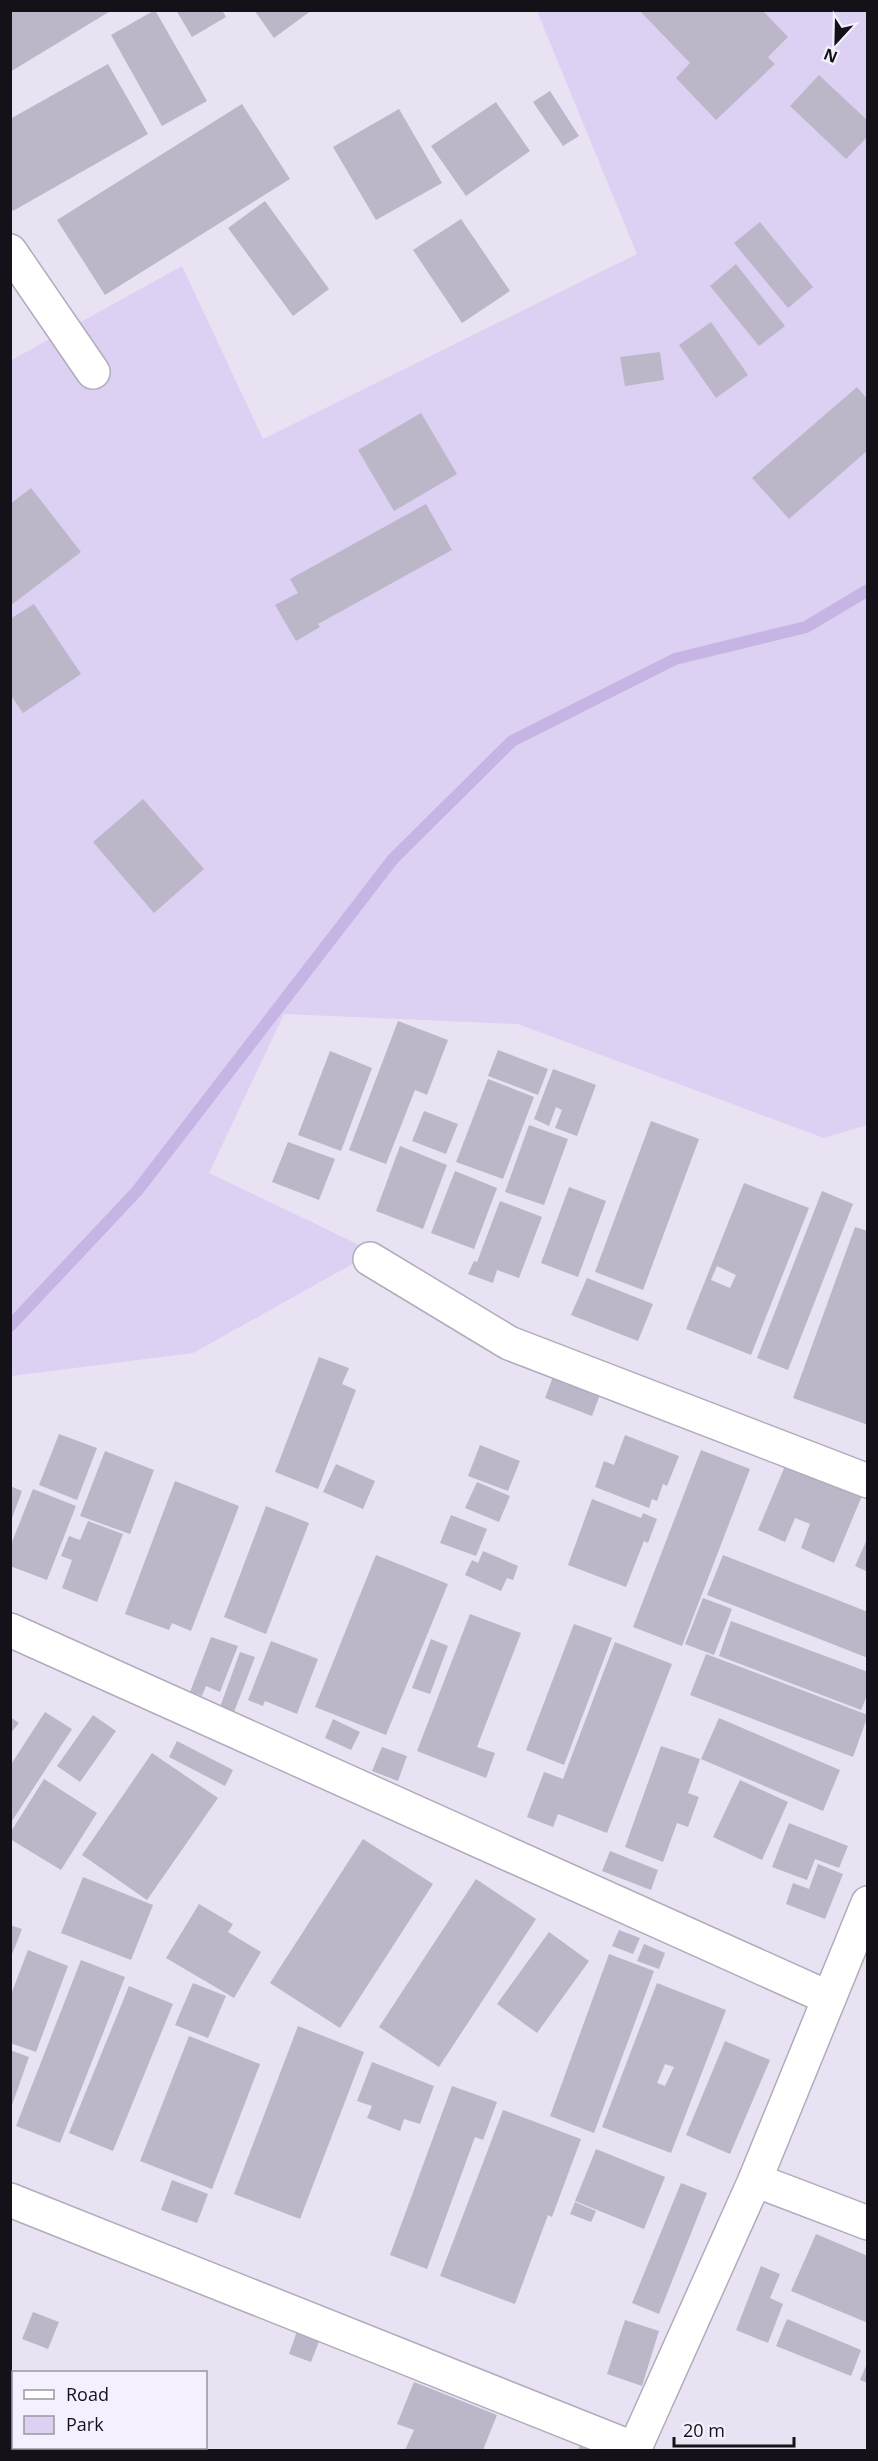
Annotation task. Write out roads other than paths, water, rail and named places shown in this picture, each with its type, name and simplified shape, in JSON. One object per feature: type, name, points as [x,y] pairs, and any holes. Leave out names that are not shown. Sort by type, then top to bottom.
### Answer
[{"type":"street","points":[[10,251],[93,372]]},
{"type":"street","points":[[370,1259],[509,1343],[867,1481]]},
{"type":"street","points":[[10,1630],[829,1998]]},
{"type":"street","points":[[10,2200],[635,2450],[755,2180],[867,1903]]},
{"type":"street","points":[[755,2180],[867,2223]]},
{"type":"waterway","points":[[10,1326],[137,1191],[393,859],[512,741],[675,659],[806,627],[868,590]]}]
